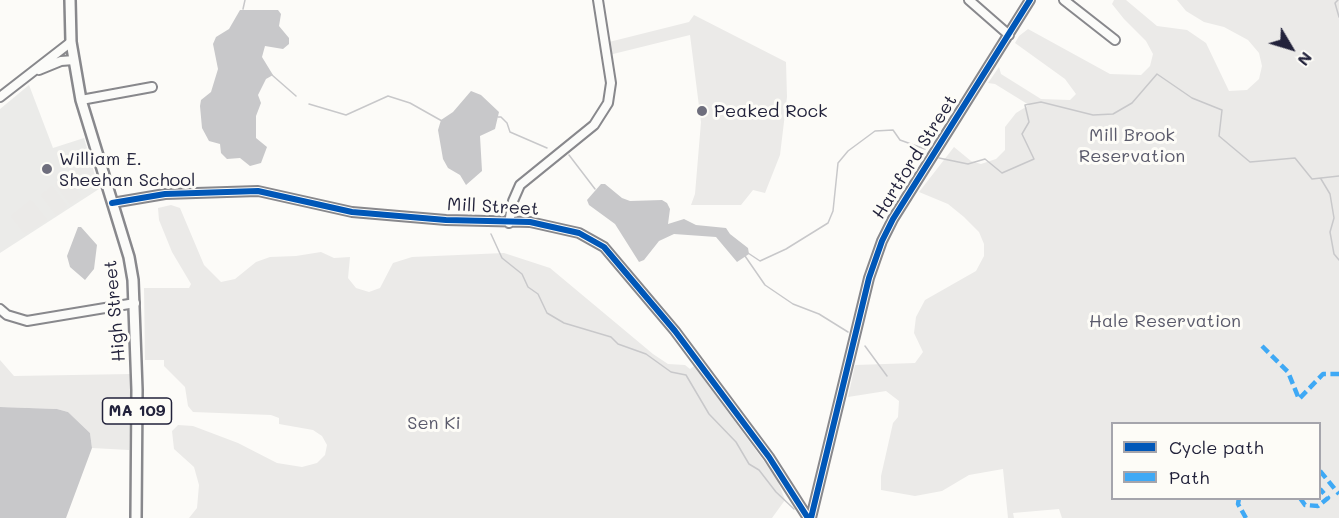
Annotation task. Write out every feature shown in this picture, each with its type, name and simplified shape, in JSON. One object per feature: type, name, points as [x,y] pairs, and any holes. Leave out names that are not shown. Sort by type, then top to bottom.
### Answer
[{"type":"main road","name":"High Street","points":[[70,0],[71,42],[81,100],[129,257],[135,303],[136,518]]},
{"type":"street","points":[[509,223],[513,201],[520,184],[594,125],[603,115],[608,104],[611,83],[598,0]]},
{"type":"street","points":[[969,0],[1009,35]]},
{"type":"street","name":"Hartford Street","points":[[810,518],[869,278],[882,241],[914,185],[1030,0]]},
{"type":"street","points":[[1064,0],[1115,40]]},
{"type":"street","points":[[0,97],[71,42]]},
{"type":"street","points":[[35,71],[61,61],[74,60]]},
{"type":"street","points":[[81,100],[152,87]]},
{"type":"street","name":"Mill Street","points":[[112,202],[165,194],[258,191],[352,212],[549,225],[579,233],[604,247],[675,331],[770,457],[810,518]]},
{"type":"street","points":[[0,309],[7,315],[27,321],[135,303]]},
{"type":"shaded area","points":[[240,10],[278,10],[281,14],[279,26],[289,38],[289,44],[283,49],[265,46],[262,57],[273,75],[266,79],[258,95],[261,103],[256,116],[256,138],[267,147],[261,163],[250,166],[240,158],[227,159],[221,153],[220,144],[209,141],[202,128],[200,106],[201,100],[211,92],[218,69],[213,44],[216,37],[229,29]]},
{"type":"shaded area","name":"William E. Sheehan School","points":[[29,85],[53,148],[84,138],[99,189],[0,253],[0,109]]},
{"type":"shaded area","points":[[471,91],[481,95],[499,112],[495,129],[480,136],[482,171],[466,185],[460,175],[448,168],[443,159],[438,130],[441,120],[453,112]]},
{"type":"shaded area","points":[[601,184],[605,184],[622,198],[630,201],[662,200],[670,209],[668,224],[684,219],[696,225],[726,228],[748,248],[749,254],[737,262],[716,237],[674,234],[659,241],[644,260],[639,262],[615,224],[589,205],[587,200]]},
{"type":"shaded area","points":[[78,227],[81,227],[97,245],[94,269],[85,280],[70,267],[67,256]]},
{"type":"shaded area","points":[[0,407],[57,409],[68,412],[90,433],[92,448],[66,518],[0,518]]},
{"type":"green space","points":[[1114,0],[1126,0],[1157,26],[1187,30],[1206,43],[1229,91],[1247,90],[1259,79],[1262,66],[1259,53],[1248,40],[1224,27],[1204,22],[1186,11],[1177,0],[1339,0],[1339,518],[1062,518],[1059,509],[1013,513],[1014,518],[1008,518],[1003,469],[969,475],[942,491],[915,496],[881,490],[881,476],[893,423],[898,417],[899,401],[886,391],[848,397],[855,365],[915,363],[923,352],[914,333],[916,317],[925,300],[976,271],[984,256],[984,244],[979,232],[964,217],[948,204],[919,192],[954,147],[971,161],[981,164],[996,159],[1005,150],[1005,127],[1016,113],[1029,105],[995,84],[988,83],[999,67],[1001,74],[1041,99],[1070,100],[1076,94],[1065,79],[1015,43],[1019,36],[1028,29],[1110,74],[1141,75],[1150,66],[1153,54],[1146,41],[1112,4]]},
{"type":"green space","points":[[694,15],[786,62],[787,97],[780,155],[765,193],[753,190],[741,205],[691,205],[695,194],[701,122],[690,35],[609,55],[605,43],[689,22]]},
{"type":"green space","points":[[88,154],[95,177],[78,186],[67,171]]},
{"type":"green space","points":[[66,176],[81,196],[70,204],[55,184]]},
{"type":"green space","points":[[52,186],[67,206],[56,215],[41,195]]},
{"type":"green space","points":[[31,200],[47,220],[25,234],[11,216]]},
{"type":"green space","name":"Sen Ki","points":[[171,205],[180,208],[204,265],[221,282],[235,279],[256,262],[270,257],[321,252],[334,258],[350,257],[348,278],[356,288],[369,292],[380,288],[393,263],[412,257],[504,253],[550,268],[653,354],[668,364],[685,365],[690,369],[694,366],[777,479],[785,500],[772,518],[189,518],[197,508],[199,485],[194,467],[174,449],[172,431],[178,425],[193,426],[238,443],[277,463],[302,467],[317,463],[325,455],[327,445],[322,436],[313,430],[279,424],[279,418],[271,415],[193,412],[188,406],[185,387],[164,366],[164,360],[145,360],[144,288],[189,288],[191,284],[172,252],[159,220],[158,208]]},
{"type":"green space","points":[[0,360],[14,376],[131,374],[129,450],[92,448],[90,433],[68,412],[57,409],[0,407]]},
{"type":"waterway","points":[[243,9],[245,0]]},
{"type":"waterway","points":[[1338,0],[1335,3],[1339,17]]},
{"type":"waterway","points":[[939,158],[968,164],[985,159],[1002,173],[1034,159],[1022,134],[1029,122],[1025,105],[1041,102],[1093,115],[1113,114],[1132,103],[1157,74],[1192,98],[1222,110],[1219,136],[1250,162],[1295,158],[1312,179],[1339,176]]},
{"type":"waterway","points":[[272,75],[296,96]]},
{"type":"waterway","points":[[309,104],[346,115],[388,96],[410,103],[442,121]]},
{"type":"waterway","points":[[498,117],[507,123],[510,132],[547,148]]},
{"type":"waterway","points":[[748,253],[760,261],[786,249],[828,223],[833,211],[838,163],[848,151],[875,131],[893,130],[900,140],[925,149]]},
{"type":"waterway","points":[[569,155],[595,189]]},
{"type":"waterway","points":[[1321,179],[1330,194],[1334,218],[1330,232],[1334,254],[1339,260]]},
{"type":"waterway","points":[[491,234],[502,258],[522,274],[528,287],[538,294],[547,313],[564,323],[611,337],[618,344],[646,354],[671,372],[686,375],[709,414],[736,442],[749,464],[759,470],[776,492],[794,509]]},
{"type":"waterway","points":[[745,256],[765,285],[793,304],[819,314],[848,332]]},
{"type":"waterway","points":[[865,346],[887,376]]},
{"type":"marked path","points":[[1262,346],[1288,372],[1299,399],[1323,374],[1339,374]]},
{"type":"marked path","points":[[1321,472],[1339,494]]},
{"type":"marked path","points":[[1301,500],[1305,505],[1318,506],[1328,498],[1321,490]]},
{"type":"marked path","points":[[1239,500],[1238,504],[1246,518]]},
{"type":"cycle path","points":[[811,518],[869,278],[882,241],[893,219],[1030,0]]},
{"type":"cycle path","points":[[112,203],[165,194],[258,191],[352,212],[446,220],[530,222],[579,233],[604,247],[675,331],[769,457],[808,518]]},
{"type":"place","name":"Peaked Rock","points":[[702,111]]},
{"type":"place","name":"William E. Sheehan School","points":[[47,169]]},
{"type":"park label","name":"Mill Brook Reservation","points":[[1132,145]]},
{"type":"park label","name":"Hale Reservation","points":[[1165,321]]}]
